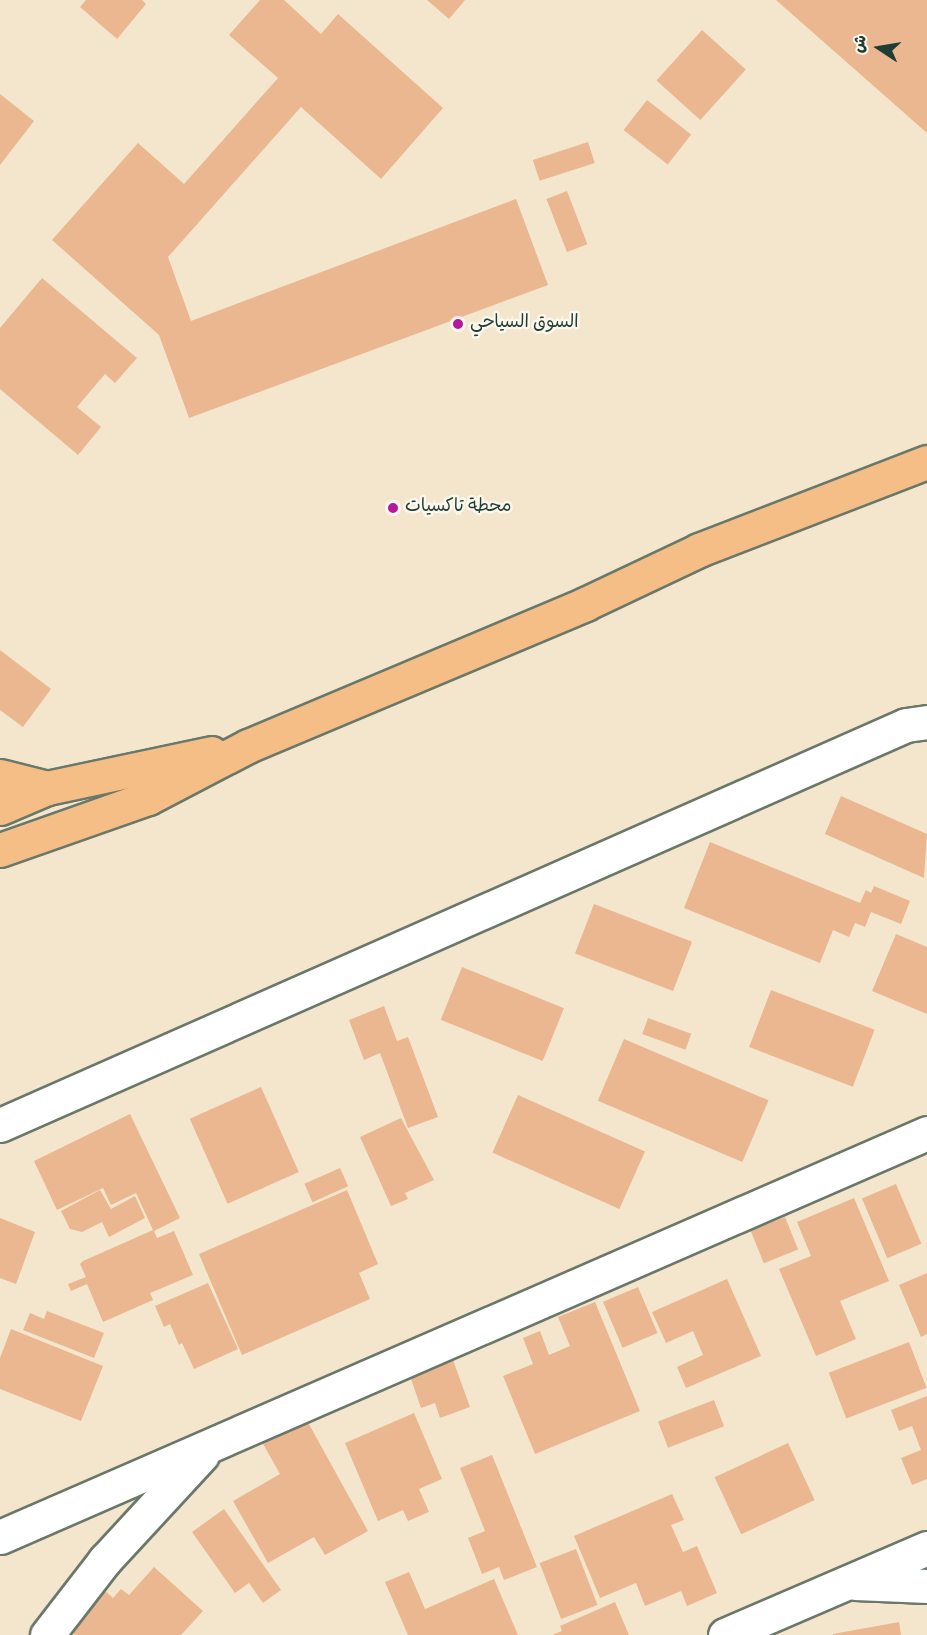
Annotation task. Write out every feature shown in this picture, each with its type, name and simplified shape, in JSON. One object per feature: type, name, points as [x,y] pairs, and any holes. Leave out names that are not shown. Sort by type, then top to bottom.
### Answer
[{"type":"main road","points":[[0,850],[148,798],[248,746],[585,604],[699,550],[927,462]]},
{"type":"main road","points":[[0,808],[47,788],[248,746]]},
{"type":"main road","points":[[0,776],[47,788]]},
{"type":"street","points":[[0,1125],[906,725],[927,722]]},
{"type":"street","points":[[0,1537],[927,1133]]},
{"type":"street","points":[[47,1635],[105,1560],[213,1443]]},
{"type":"street","points":[[725,1635],[927,1548]]},
{"type":"street","points":[[844,1583],[927,1586]]},
{"type":"building","points":[[86,0],[142,0],[146,4],[117,39],[80,7]]},
{"type":"building","points":[[260,0],[284,0],[321,34],[338,14],[443,108],[381,179],[301,107],[168,257],[191,321],[516,199],[548,285],[189,418],[159,335],[52,240],[138,143],[184,184],[278,78],[229,35]]},
{"type":"building","points":[[427,0],[465,0],[449,19]]},
{"type":"building","points":[[776,0],[927,0],[927,133]]},
{"type":"building","points":[[702,30],[746,69],[700,120],[656,81]]},
{"type":"building","points":[[0,94],[34,121],[0,165]]},
{"type":"building","points":[[647,100],[691,134],[668,164],[624,130]]},
{"type":"building","points":[[588,142],[595,163],[540,181],[533,160]]},
{"type":"building","points":[[567,191],[587,244],[567,252],[546,199]]},
{"type":"building","points":[[42,278],[137,358],[115,383],[105,374],[77,407],[101,427],[78,455],[0,389],[0,328]]},
{"type":"building","points":[[0,650],[51,689],[23,727],[0,710]]},
{"type":"building","points":[[841,796],[927,834],[924,878],[825,834]]},
{"type":"building","points":[[710,842],[860,903],[866,890],[871,893],[874,886],[910,901],[901,924],[871,912],[865,927],[855,923],[849,937],[833,930],[820,963],[684,908]]},
{"type":"building","points":[[594,904],[692,942],[673,991],[575,953]]},
{"type":"building","points":[[896,934],[927,947],[927,1014],[872,991]]},
{"type":"building","points":[[462,967],[564,1008],[543,1061],[441,1020]]},
{"type":"building","points":[[771,990],[875,1030],[853,1087],[749,1047]]},
{"type":"building","points":[[384,1006],[397,1041],[408,1037],[438,1117],[408,1128],[380,1053],[364,1060],[349,1020]]},
{"type":"building","points":[[648,1018],[691,1034],[685,1050],[642,1034]]},
{"type":"building","points":[[624,1039],[769,1100],[742,1162],[598,1101]]},
{"type":"building","points":[[261,1087],[299,1172],[228,1204],[190,1119]]},
{"type":"building","points":[[518,1095],[645,1152],[619,1209],[492,1153]]},
{"type":"building","points":[[130,1114],[180,1218],[154,1231],[157,1238],[174,1231],[193,1275],[150,1293],[153,1300],[103,1322],[87,1284],[71,1291],[68,1284],[86,1277],[80,1264],[83,1261],[153,1230],[136,1193],[111,1205],[103,1188],[57,1210],[34,1161]]},
{"type":"building","points":[[401,1118],[434,1180],[405,1193],[408,1199],[391,1206],[360,1137]]},
{"type":"building","points":[[340,1168],[348,1186],[313,1202],[304,1184]]},
{"type":"building","points":[[896,1184],[921,1244],[887,1258],[862,1198]]},
{"type":"building","points":[[100,1190],[111,1209],[135,1196],[145,1218],[109,1237],[102,1222],[82,1232],[70,1229],[61,1211]]},
{"type":"building","points":[[347,1190],[378,1264],[359,1273],[370,1299],[242,1355],[199,1254]]},
{"type":"building","points":[[854,1198],[889,1281],[840,1301],[856,1339],[816,1356],[779,1269],[811,1256],[797,1222]]},
{"type":"building","points":[[785,1217],[798,1249],[764,1263],[751,1231]]},
{"type":"building","points":[[0,1218],[35,1232],[16,1284],[0,1278]]},
{"type":"building","points":[[927,1273],[927,1334],[921,1337],[899,1285]]},
{"type":"building","points":[[727,1279],[761,1356],[686,1388],[677,1367],[703,1355],[693,1331],[666,1343],[652,1312]]},
{"type":"building","points":[[208,1283],[238,1349],[194,1369],[182,1343],[179,1345],[170,1324],[164,1327],[155,1306]]},
{"type":"building","points":[[638,1287],[658,1333],[623,1348],[603,1302]]},
{"type":"building","points":[[595,1302],[640,1411],[535,1454],[503,1376],[533,1364],[523,1338],[540,1331],[549,1355],[570,1346],[558,1317]]},
{"type":"building","points":[[47,1311],[104,1333],[94,1358],[23,1330],[30,1313],[44,1319]]},
{"type":"building","points":[[11,1329],[103,1366],[81,1421],[0,1389],[0,1358]]},
{"type":"building","points":[[909,1342],[927,1388],[846,1419],[829,1373]]},
{"type":"building","points":[[453,1360],[470,1407],[440,1418],[435,1403],[421,1408],[410,1376]]},
{"type":"building","points":[[927,1396],[927,1479],[912,1485],[901,1458],[921,1450],[912,1426],[899,1431],[891,1410]]},
{"type":"building","points":[[714,1400],[724,1426],[668,1448],[658,1422]]},
{"type":"building","points":[[414,1413],[442,1479],[419,1489],[429,1512],[408,1521],[403,1510],[378,1521],[345,1443]]},
{"type":"building","points":[[305,1417],[368,1531],[325,1555],[314,1537],[268,1563],[233,1501],[280,1474],[262,1442]]},
{"type":"building","points":[[788,1443],[815,1500],[741,1534],[715,1477]]},
{"type":"building","points":[[492,1455],[537,1567],[504,1580],[499,1567],[482,1574],[468,1538],[485,1531],[460,1468]]},
{"type":"building","points":[[672,1494],[684,1520],[671,1525],[683,1552],[697,1546],[717,1593],[687,1606],[681,1591],[645,1606],[636,1583],[600,1598],[574,1536]]},
{"type":"building","points":[[224,1509],[281,1590],[263,1603],[249,1583],[235,1593],[192,1532]]},
{"type":"building","points":[[576,1549],[598,1605],[561,1619],[540,1563]]},
{"type":"building","points":[[154,1567],[203,1611],[181,1635],[75,1635],[67,1627],[102,1588],[113,1598],[121,1589],[129,1595]]},
{"type":"building","points":[[409,1572],[425,1609],[494,1579],[518,1635],[408,1635],[385,1582]]},
{"type":"building","points":[[615,1602],[629,1635],[552,1635],[562,1631],[560,1626]]},
{"type":"building","points":[[899,1622],[901,1635],[833,1635],[833,1634]]},
{"type":"place","name":"السوق السياحي","points":[[458,324]]},
{"type":"place","name":"محطة تاكسيات","points":[[393,508]]}]
